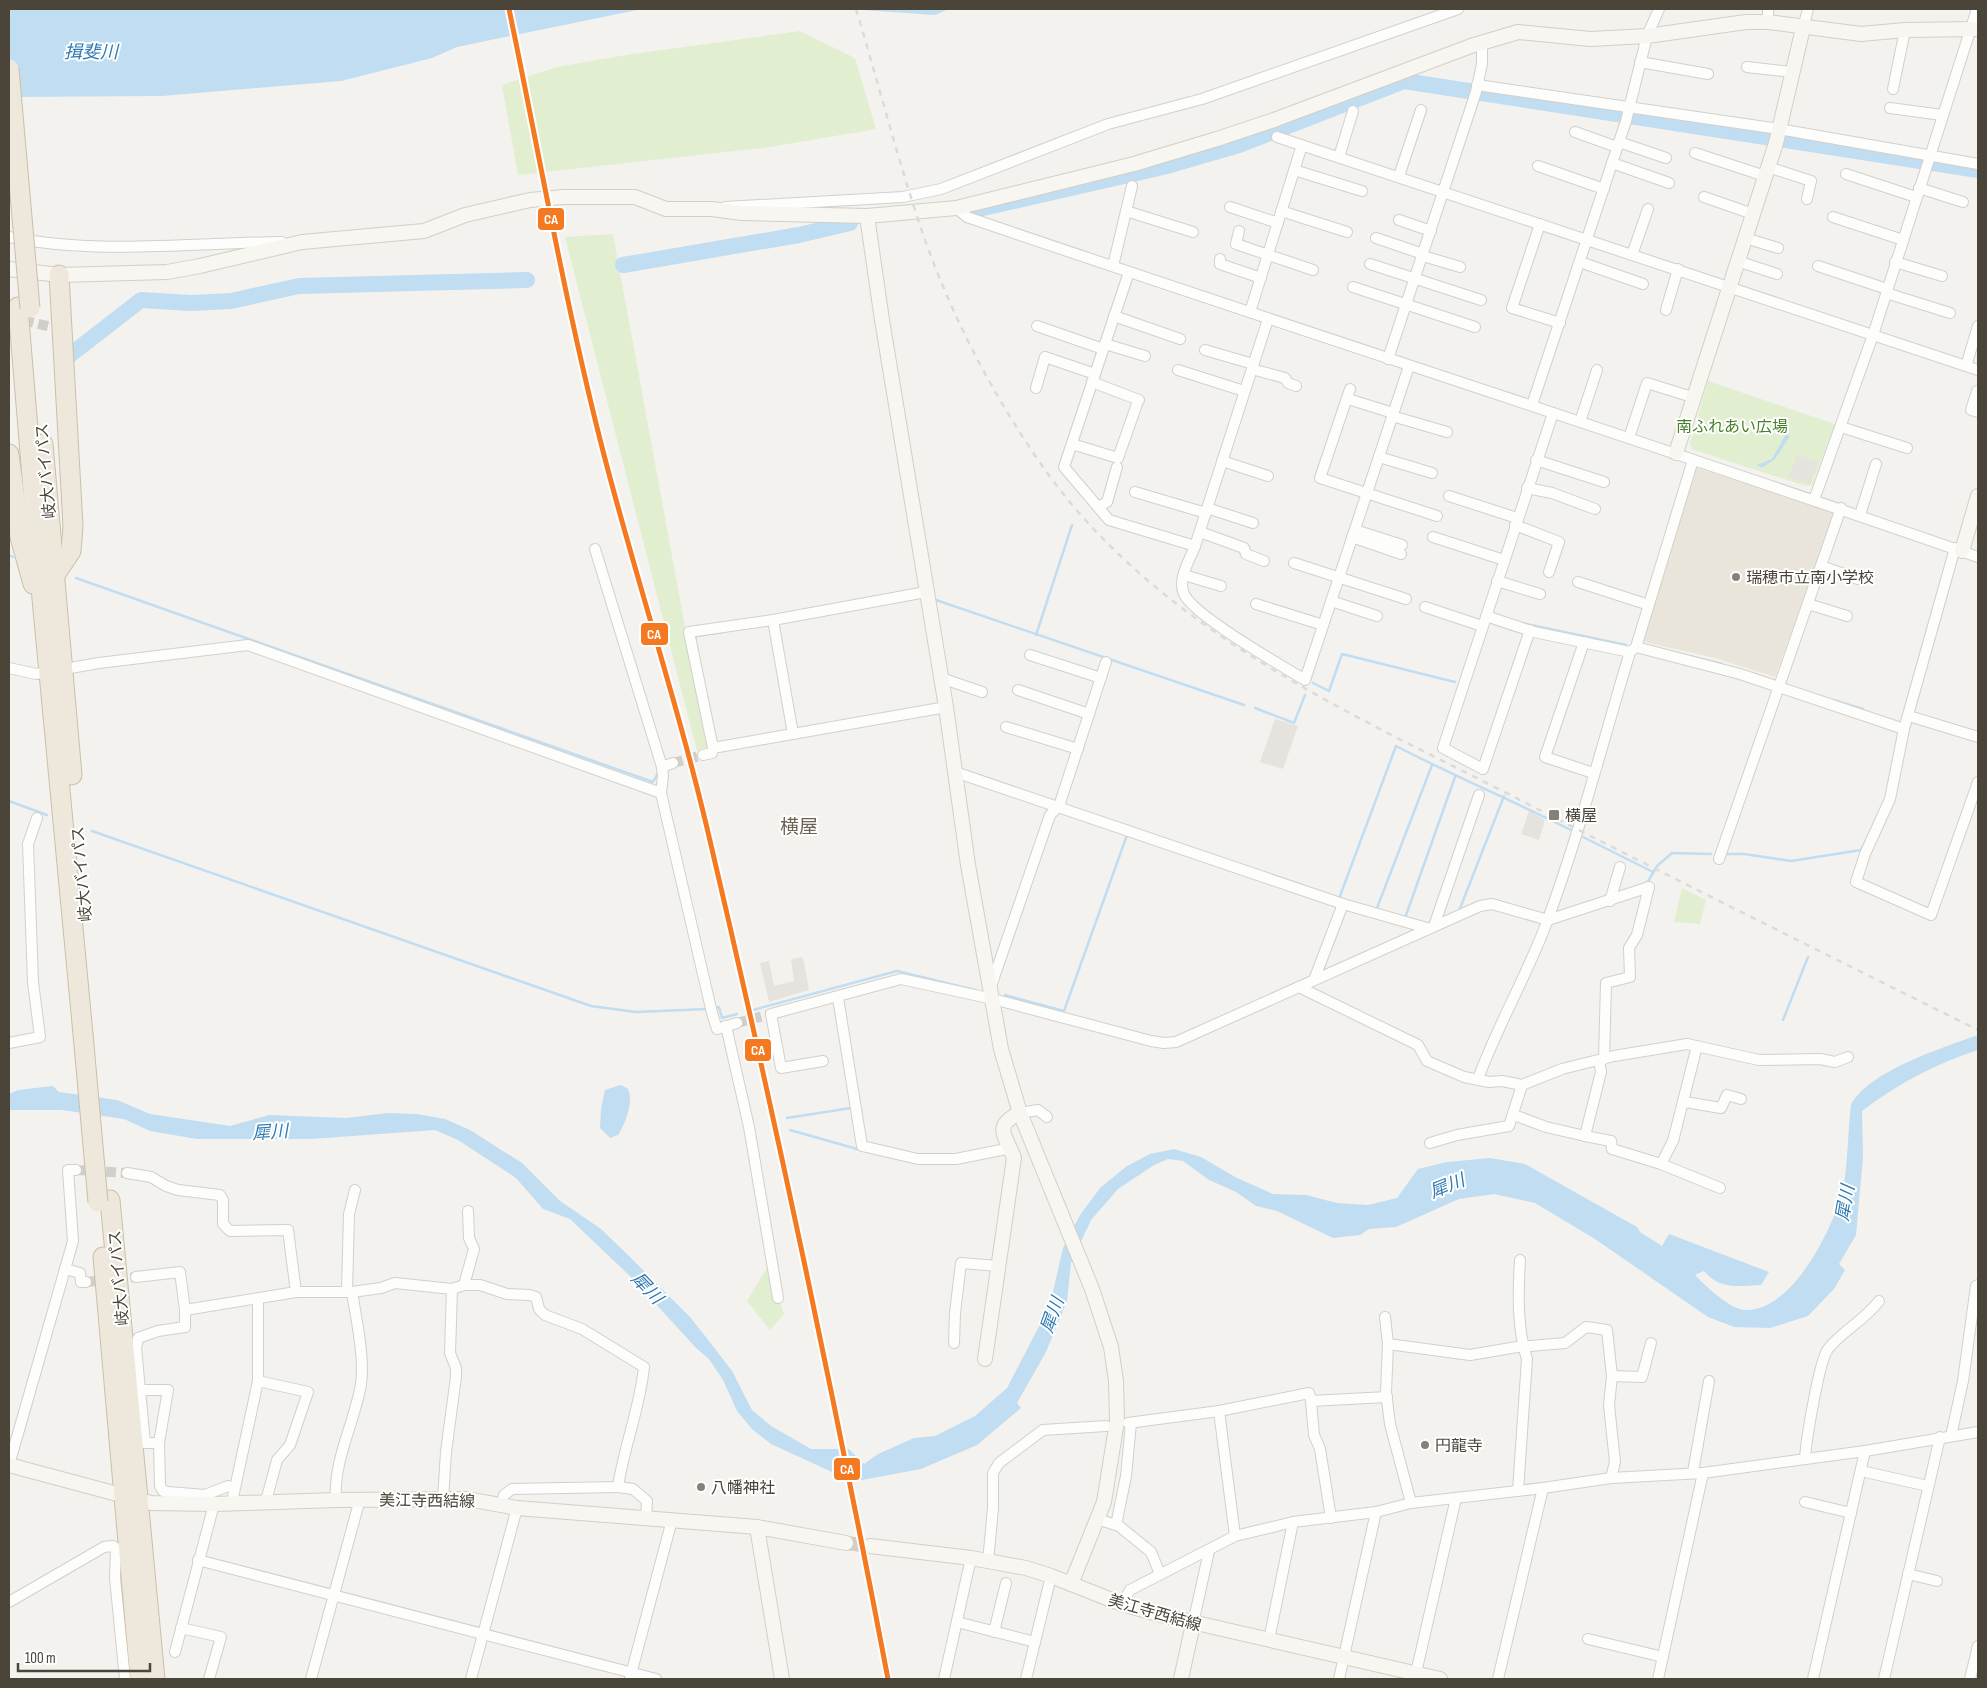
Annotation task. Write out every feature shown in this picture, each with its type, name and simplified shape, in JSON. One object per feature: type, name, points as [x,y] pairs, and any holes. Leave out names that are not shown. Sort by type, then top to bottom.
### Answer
[{"type":"highway","name":"岐大バイパス","points":[[9,69],[42,599],[56,669]]},
{"type":"highway","name":"岐大バイパス","points":[[9,204],[24,307],[55,575],[56,669],[131,1498],[140,1679]]},
{"type":"highway","points":[[55,575],[71,551],[73,526],[59,275]]},
{"type":"highway","points":[[9,454],[20,537],[34,588],[42,599]]},
{"type":"highway","name":"岐大バイパス","points":[[131,1498],[155,1679]]},
{"type":"street","points":[[9,237],[54,242],[140,246],[302,242],[424,231],[465,215],[530,200],[564,197],[635,197],[666,209],[903,198],[941,189],[1108,124],[1202,100],[1458,9]]},
{"type":"street","points":[[1532,405],[1618,145],[1647,36],[1659,9]]},
{"type":"street","points":[[1676,453],[1692,397],[1776,143],[1808,9]]},
{"type":"street","points":[[1814,500],[1873,335],[1942,115],[1973,29],[1977,9]]},
{"type":"street","points":[[712,208],[742,212],[867,216],[956,208],[1134,164],[1217,139],[1482,42],[1518,32],[1590,39],[1647,36],[1746,22],[1768,15],[1803,28],[1861,34],[1905,30],[1973,29]]},
{"type":"street","points":[[1893,89],[1905,30]]},
{"type":"street","points":[[1388,359],[1445,191],[1477,85],[1482,64],[1482,42]]},
{"type":"street","points":[[1640,62],[1708,74]]},
{"type":"street","points":[[1748,67],[1792,72]]},
{"type":"street","points":[[1477,85],[1779,129],[1978,164]]},
{"type":"street","points":[[1890,108],[1942,115]]},
{"type":"street","points":[[1399,176],[1421,110]]},
{"type":"street","points":[[1339,157],[1353,111]]},
{"type":"street","points":[[1574,132],[1666,158]]},
{"type":"street","points":[[1278,137],[1445,191],[1978,370]]},
{"type":"street","points":[[1250,312],[1302,145]]},
{"type":"street","points":[[1695,152],[1811,181],[1807,199]]},
{"type":"street","points":[[1612,163],[1670,183]]},
{"type":"street","points":[[1538,166],[1604,189]]},
{"type":"street","points":[[1294,170],[1362,191]]},
{"type":"street","points":[[1846,174],[1963,202]]},
{"type":"street","points":[[1113,266],[1132,186]]},
{"type":"street","points":[[1704,197],[1753,214]]},
{"type":"street","points":[[1230,207],[1278,223]]},
{"type":"street","points":[[956,208],[967,217],[1409,366],[1841,508],[1978,557]]},
{"type":"street","points":[[1632,255],[1648,209]]},
{"type":"street","points":[[1126,211],[1193,232]]},
{"type":"street","points":[[1281,211],[1347,232]]},
{"type":"street","points":[[867,216],[882,320],[946,707],[982,952],[992,993],[1001,1049],[1020,1113],[1092,1289],[1111,1347],[1116,1380],[1117,1421],[1104,1502],[1071,1584]]},
{"type":"street","points":[[1833,217],[1903,240]]},
{"type":"street","points":[[1399,220],[1432,231]]},
{"type":"street","points":[[1540,224],[1512,308],[1560,323]]},
{"type":"street","points":[[1239,231],[1236,244],[1266,259],[1312,273]]},
{"type":"street","points":[[1376,238],[1460,266]]},
{"type":"street","points":[[1745,238],[1778,248]]},
{"type":"street","points":[[9,269],[59,275],[167,272],[302,242]]},
{"type":"street","points":[[1220,259],[1220,264],[1260,278]]},
{"type":"street","points":[[1737,261],[1777,274]]},
{"type":"street","points":[[1580,262],[1643,284]]},
{"type":"street","points":[[1895,262],[1942,276]]},
{"type":"street","points":[[1370,264],[1482,300]]},
{"type":"street","points":[[1818,266],[1950,313]]},
{"type":"street","points":[[1666,310],[1678,270]]},
{"type":"street","points":[[1129,272],[1064,467],[1109,520],[1195,546]]},
{"type":"street","points":[[1353,288],[1475,327]]},
{"type":"street","points":[[1114,316],[1180,339]]},
{"type":"street","points":[[1268,319],[1200,532],[1182,581],[1184,594],[1197,609],[1258,652],[1305,680],[1409,366]]},
{"type":"street","points":[[1037,326],[1145,356]]},
{"type":"street","points":[[1966,366],[1978,326]]},
{"type":"street","points":[[1206,350],[1285,378],[1288,383],[1296,386]]},
{"type":"street","points":[[1036,388],[1045,357],[1093,378],[1138,402],[1118,458],[1072,444]]},
{"type":"street","points":[[1178,370],[1244,391]]},
{"type":"street","points":[[1580,422],[1597,370]]},
{"type":"street","points":[[1629,438],[1647,383],[1692,397]]},
{"type":"street","points":[[1977,391],[1970,410],[1978,412]]},
{"type":"street","points":[[1437,516],[1320,478],[1349,394],[1393,415],[1447,432]]},
{"type":"street","points":[[1530,630],[1483,769],[1443,748],[1553,413]]},
{"type":"street","points":[[1841,427],[1907,448]]},
{"type":"street","points":[[1379,457],[1432,473]]},
{"type":"street","points":[[1222,460],[1268,476]]},
{"type":"street","points":[[1536,460],[1604,482]]},
{"type":"street","points":[[1478,1079],[1491,1043],[1548,920],[1593,773],[1649,605],[1693,460]]},
{"type":"street","points":[[1860,515],[1876,464]]},
{"type":"street","points":[[1098,508],[1107,502],[1117,467]]},
{"type":"street","points":[[1527,488],[1552,493],[1595,508]]},
{"type":"street","points":[[1136,492],[1253,523]]},
{"type":"street","points":[[1450,496],[1516,522],[1558,542],[1549,572]]},
{"type":"street","points":[[1978,496],[1958,550],[1904,729],[1890,799],[1865,854],[1856,882],[1931,915],[1978,782]]},
{"type":"street","points":[[1719,859],[1841,508]]},
{"type":"street","points":[[1200,532],[1244,548],[1246,554],[1264,561]]},
{"type":"street","points":[[1354,533],[1402,549]]},
{"type":"street","points":[[1433,537],[1504,560]]},
{"type":"street","points":[[595,549],[662,767],[661,793],[712,1013],[717,1029],[737,1023]]},
{"type":"street","points":[[1294,563],[1406,599]]},
{"type":"street","points":[[1821,566],[1858,579]]},
{"type":"street","points":[[1184,575],[1221,586]]},
{"type":"street","points":[[1497,581],[1540,594]]},
{"type":"street","points":[[1578,582],[1649,605]]},
{"type":"street","points":[[703,755],[712,753],[713,748],[689,632],[773,620],[926,592]]},
{"type":"street","points":[[1256,604],[1323,625]]},
{"type":"street","points":[[1330,604],[1375,619]]},
{"type":"street","points":[[1808,604],[1847,616]]},
{"type":"street","points":[[1425,607],[1584,642],[1633,649],[1779,686],[1904,729]]},
{"type":"street","points":[[773,620],[793,734]]},
{"type":"street","points":[[1584,642],[1545,757],[1593,773]]},
{"type":"street","points":[[9,668],[29,674],[248,645],[661,793]]},
{"type":"street","points":[[1030,655],[1101,678]]},
{"type":"street","points":[[992,993],[1050,815],[1059,806],[1106,662]]},
{"type":"street","points":[[941,678],[982,692]]},
{"type":"street","points":[[1018,690],[1089,714]]},
{"type":"street","points":[[713,748],[946,707]]},
{"type":"street","points":[[1908,716],[1978,737]]},
{"type":"street","points":[[1006,727],[1078,749]]},
{"type":"street","points":[[662,767],[673,763]]},
{"type":"street","points":[[955,772],[1342,904],[1430,927]]},
{"type":"street","points":[[1430,927],[1479,794]]},
{"type":"street","points":[[9,1043],[40,1037],[33,982],[28,844],[37,818]]},
{"type":"street","points":[[1610,900],[1620,867]]},
{"type":"street","points":[[823,1061],[781,1068],[771,1014],[838,998],[901,979],[992,993],[1164,1043],[1184,1039],[1480,906],[1492,904],[1548,920],[1649,887],[1637,935],[1629,948],[1630,977],[1606,983],[1602,1072],[1585,1136]]},
{"type":"street","points":[[1314,980],[1342,904]]},
{"type":"street","points":[[1298,987],[1418,1045],[1427,1060],[1464,1077],[1489,1082],[1502,1081],[1522,1085],[1562,1069],[1602,1059],[1687,1044],[1760,1060],[1820,1060],[1835,1062],[1848,1057]]},
{"type":"street","points":[[838,998],[862,1146],[918,1159],[956,1159],[1011,1148]]},
{"type":"street","points":[[726,1026],[749,1127],[778,1298]]},
{"type":"street","points":[[1660,1164],[1673,1141],[1685,1102],[1697,1046]]},
{"type":"street","points":[[1430,1143],[1457,1135],[1509,1126],[1522,1085]]},
{"type":"street","points":[[1685,1102],[1721,1108],[1727,1095],[1741,1099]]},
{"type":"street","points":[[985,1360],[1014,1158],[1011,1148],[1002,1134],[1004,1125],[1008,1119],[1020,1113],[1038,1110],[1047,1117]]},
{"type":"street","points":[[1514,1115],[1546,1127],[1611,1141],[1612,1149],[1660,1164],[1720,1188]]},
{"type":"street","points":[[9,1466],[74,1241],[68,1170],[76,1170]]},
{"type":"street","points":[[127,1173],[151,1178],[178,1190],[216,1193],[223,1200],[223,1224],[230,1231],[288,1230],[296,1292]]},
{"type":"street","points":[[336,1500],[335,1488],[345,1441],[361,1383],[359,1338],[349,1291],[349,1214],[355,1190]]},
{"type":"street","points":[[464,1285],[474,1249],[470,1238],[468,1212]]},
{"type":"street","points":[[1518,1491],[1527,1359],[1523,1347],[1518,1284],[1520,1260]]},
{"type":"street","points":[[954,1342],[955,1313],[961,1263],[998,1266]]},
{"type":"street","points":[[66,1269],[80,1273],[81,1282],[86,1282]]},
{"type":"street","points":[[136,1276],[180,1272],[185,1310],[185,1327],[158,1330],[138,1338],[136,1348],[145,1443],[159,1443]]},
{"type":"street","points":[[185,1310],[296,1292],[349,1291],[381,1288],[396,1283],[452,1289],[464,1285],[480,1285],[507,1294],[529,1294],[536,1297],[539,1309],[545,1315],[582,1329],[644,1367],[642,1390],[622,1462],[618,1487]]},
{"type":"street","points":[[1951,1436],[1963,1381],[1976,1286],[1978,1285]]},
{"type":"street","points":[[443,1499],[446,1452],[456,1377],[456,1368],[450,1353],[452,1289]]},
{"type":"street","points":[[232,1502],[250,1426],[258,1381],[258,1299]]},
{"type":"street","points":[[1805,1459],[1807,1431],[1827,1350],[1870,1314],[1879,1301]]},
{"type":"street","points":[[1385,1318],[1388,1344],[1387,1397],[1390,1424],[1411,1503]]},
{"type":"street","points":[[1388,1344],[1470,1355],[1566,1343],[1586,1328],[1607,1330],[1612,1376],[1609,1405],[1615,1462],[1611,1478]]},
{"type":"street","points":[[1612,1376],[1642,1378],[1651,1343]]},
{"type":"street","points":[[258,1381],[308,1392],[290,1444],[277,1460],[266,1501]]},
{"type":"street","points":[[1658,1679],[1698,1473],[1709,1382]]},
{"type":"street","points":[[140,1390],[168,1390],[159,1443],[158,1473],[160,1486],[164,1491],[205,1495],[228,1486],[234,1488]]},
{"type":"street","points":[[1116,1525],[1126,1476],[1129,1423],[1219,1411],[1310,1393],[1314,1435],[1320,1449],[1331,1518]]},
{"type":"street","points":[[1311,1401],[1387,1397]]},
{"type":"street","points":[[1219,1411],[1235,1536]]},
{"type":"street","points":[[988,1562],[993,1508],[993,1473],[999,1463],[1043,1430],[1106,1426]]},
{"type":"street","points":[[1122,1604],[1130,1590],[1235,1536],[1293,1522],[1376,1512],[1411,1503],[1611,1478],[1698,1473],[1805,1459],[1978,1432]]},
{"type":"street","points":[[1884,1679],[1940,1437]]},
{"type":"street","points":[[1813,1679],[1865,1451]]},
{"type":"street","name":"美江寺西結線","points":[[9,1466],[151,1502],[214,1504],[360,1499],[467,1499],[517,1508],[757,1527],[846,1543]]},
{"type":"street","points":[[1860,1471],[1928,1486]]},
{"type":"street","points":[[501,1505],[504,1495],[512,1489],[633,1488],[646,1501],[646,1517]]},
{"type":"street","points":[[1498,1679],[1543,1488]]},
{"type":"street","points":[[1416,1674],[1456,1498]]},
{"type":"street","points":[[311,1679],[360,1499]]},
{"type":"street","points":[[1805,1502],[1851,1512]]},
{"type":"street","points":[[175,1652],[214,1504]]},
{"type":"street","points":[[471,1679],[517,1508]]},
{"type":"street","points":[[1339,1679],[1376,1512]]},
{"type":"street","points":[[1097,1519],[1116,1525],[1151,1552],[1160,1574]]},
{"type":"street","points":[[631,1676],[672,1520]]},
{"type":"street","points":[[1269,1640],[1293,1522]]},
{"type":"street","points":[[757,1527],[782,1679]]},
{"type":"street","points":[[9,1613],[9,1602],[104,1546],[113,1546],[116,1548],[114,1578],[125,1679]]},
{"type":"street","name":"美江寺西結線","points":[[870,1546],[971,1558],[1026,1568],[1122,1604],[1193,1624],[1440,1679]]},
{"type":"street","points":[[1181,1679],[1209,1551]]},
{"type":"street","points":[[944,1679],[971,1558]]},
{"type":"street","points":[[198,1560],[631,1676],[656,1679]]},
{"type":"street","points":[[1908,1574],[1937,1582]]},
{"type":"street","points":[[1026,1679],[1051,1576]]},
{"type":"street","points":[[994,1632],[1006,1583]]},
{"type":"street","points":[[957,1622],[1035,1642]]},
{"type":"street","points":[[182,1628],[221,1637],[209,1679]]},
{"type":"street","points":[[1588,1639],[1662,1657]]},
{"type":"street","points":[[1970,1679],[1976,1668],[1978,1646]]},
{"type":"shaded area","points":[[1797,455],[1818,461],[1810,484],[1789,477]]},
{"type":"shaded area","name":"瑞穂市立南小学校","points":[[1694,467],[1835,513],[1775,677],[1715,658],[1640,641]]},
{"type":"shaded area","points":[[1275,719],[1298,726],[1283,769],[1260,762]]},
{"type":"shaded area","points":[[1529,811],[1545,820],[1539,840],[1521,834]]},
{"type":"shaded area","points":[[803,957],[809,990],[769,1002],[760,963],[769,961],[774,986],[794,981],[791,959]]},
{"type":"green space","points":[[800,31],[855,58],[876,129],[770,147],[518,175],[502,85],[557,67],[626,55]]},
{"type":"green space","points":[[613,234],[707,747],[697,751],[565,237]]},
{"type":"green space","name":"南ふれあい広場","points":[[1708,381],[1835,424],[1812,485],[1806,486],[1691,449],[1690,443]]},
{"type":"green space","points":[[1682,888],[1706,900],[1700,924],[1674,922]]},
{"type":"green space","points":[[768,1266],[784,1314],[770,1330],[747,1301]]},
{"type":"water","name":"揖斐川","points":[[9,9],[642,9],[457,47],[432,58],[341,81],[162,96],[9,97]]},
{"type":"water","points":[[849,9],[949,9],[935,15]]},
{"type":"water","points":[[1786,434],[1790,436],[1775,459],[1762,468],[1757,465],[1772,459]]},
{"type":"water","name":"犀川","points":[[1978,1035],[1978,1050],[1918,1075],[1862,1111],[1863,1158],[1856,1235],[1839,1264],[1845,1270],[1834,1289],[1808,1316],[1770,1328],[1734,1327],[1708,1317],[1595,1239],[1535,1203],[1494,1194],[1459,1199],[1396,1227],[1369,1229],[1360,1235],[1333,1238],[1277,1211],[1256,1206],[1236,1192],[1209,1180],[1183,1161],[1168,1159],[1154,1165],[1118,1189],[1091,1220],[1071,1263],[1067,1301],[1046,1352],[1017,1403],[1021,1408],[977,1445],[921,1469],[862,1480],[832,1472],[771,1444],[752,1429],[737,1411],[723,1380],[709,1359],[696,1348],[634,1280],[570,1219],[543,1209],[516,1178],[458,1140],[435,1130],[311,1139],[197,1139],[150,1131],[124,1119],[62,1110],[9,1110],[9,1094],[18,1090],[53,1086],[59,1092],[117,1100],[150,1114],[230,1126],[269,1115],[346,1118],[388,1113],[417,1114],[445,1119],[470,1130],[522,1163],[560,1201],[601,1229],[690,1317],[732,1371],[752,1410],[771,1426],[811,1449],[849,1449],[864,1464],[878,1454],[914,1438],[935,1436],[975,1416],[1007,1388],[1050,1305],[1063,1248],[1080,1215],[1100,1188],[1127,1166],[1150,1154],[1174,1149],[1201,1157],[1237,1178],[1273,1194],[1306,1195],[1337,1203],[1368,1205],[1397,1198],[1418,1169],[1447,1162],[1490,1158],[1525,1164],[1637,1227],[1640,1232],[1662,1246],[1669,1234],[1769,1272],[1761,1285],[1745,1286],[1723,1284],[1710,1277],[1704,1271],[1695,1275],[1732,1306],[1744,1310],[1762,1307],[1779,1297],[1795,1282],[1822,1242],[1832,1221],[1844,1184],[1851,1104],[1861,1092],[1874,1081],[1908,1062]]},
{"type":"water","points":[[620,1085],[627,1088],[630,1105],[618,1135],[610,1138],[600,1128],[601,1109],[605,1090]]},
{"type":"waterway","points":[[974,210],[1163,167],[1239,145],[1404,81],[1978,170]]},
{"type":"waterway","points":[[623,265],[799,235],[850,223]]},
{"type":"waterway","points":[[70,355],[141,300],[191,303],[231,301],[299,286],[527,280]]},
{"type":"waterway","points":[[1036,635],[1072,525]]},
{"type":"waterway","points":[[9,555],[13,557]]},
{"type":"waterway","points":[[76,578],[653,782],[658,773]]},
{"type":"waterway","points":[[933,599],[1244,705]]},
{"type":"waterway","points":[[1522,623],[1626,645]]},
{"type":"waterway","points":[[695,641],[696,636],[723,632]]},
{"type":"waterway","points":[[1677,653],[1722,664]]},
{"type":"waterway","points":[[1313,683],[1329,691],[1342,654],[1455,682]]},
{"type":"waterway","points":[[1255,708],[1294,723],[1305,695]]},
{"type":"waterway","points":[[1833,700],[1863,709]]},
{"type":"waterway","points":[[1340,896],[1396,746],[1571,830]]},
{"type":"waterway","points":[[1377,908],[1432,765]]},
{"type":"waterway","points":[[1405,918],[1455,777]]},
{"type":"waterway","points":[[1459,911],[1504,796]]},
{"type":"waterway","points":[[9,801],[47,815]]},
{"type":"waterway","points":[[92,831],[591,1006],[636,1012],[707,1009]]},
{"type":"waterway","points":[[1005,995],[1064,1011],[1127,835]]},
{"type":"waterway","points":[[1579,835],[1653,872]]},
{"type":"waterway","points":[[1727,854],[1744,854],[1791,861],[1861,850],[1863,846]]},
{"type":"waterway","points":[[1647,883],[1657,866],[1672,853],[1711,854]]},
{"type":"waterway","points":[[1783,1020],[1808,957]]},
{"type":"waterway","points":[[753,1010],[897,971],[975,990]]},
{"type":"waterway","points":[[715,1008],[719,1007],[722,1018],[737,1014]]},
{"type":"waterway","points":[[787,1118],[851,1108]]},
{"type":"waterway","points":[[790,1130],[857,1149]]},
{"type":"tunnel","points":[[9,317],[64,330]]},
{"type":"tunnel","points":[[673,763],[703,755]]},
{"type":"tunnel","points":[[737,1023],[771,1014]]},
{"type":"tunnel","points":[[76,1170],[127,1173]]},
{"type":"tunnel","points":[[86,1282],[136,1277]]},
{"type":"tunnel","points":[[846,1543],[870,1546]]},
{"type":"railway","points":[[856,9],[925,240],[959,323],[987,377],[1034,454],[1081,515],[1135,569],[1193,617],[1256,659],[1322,698],[1978,1030]]},
{"type":"transit line","name":"CA","points":[[509,9],[565,289],[590,400],[617,504],[699,796],[735,949],[782,1157],[826,1366],[888,1679]]},
{"type":"place","name":"瑞穂市立南小学校","points":[[1736,577]]},
{"type":"place","name":"横屋","points":[[1554,815]]},
{"type":"place","name":"円龍寺","points":[[1425,1445]]},
{"type":"place","name":"八幡神社","points":[[701,1487]]},
{"type":"district","name":"横屋","points":[[799,826]]}]
